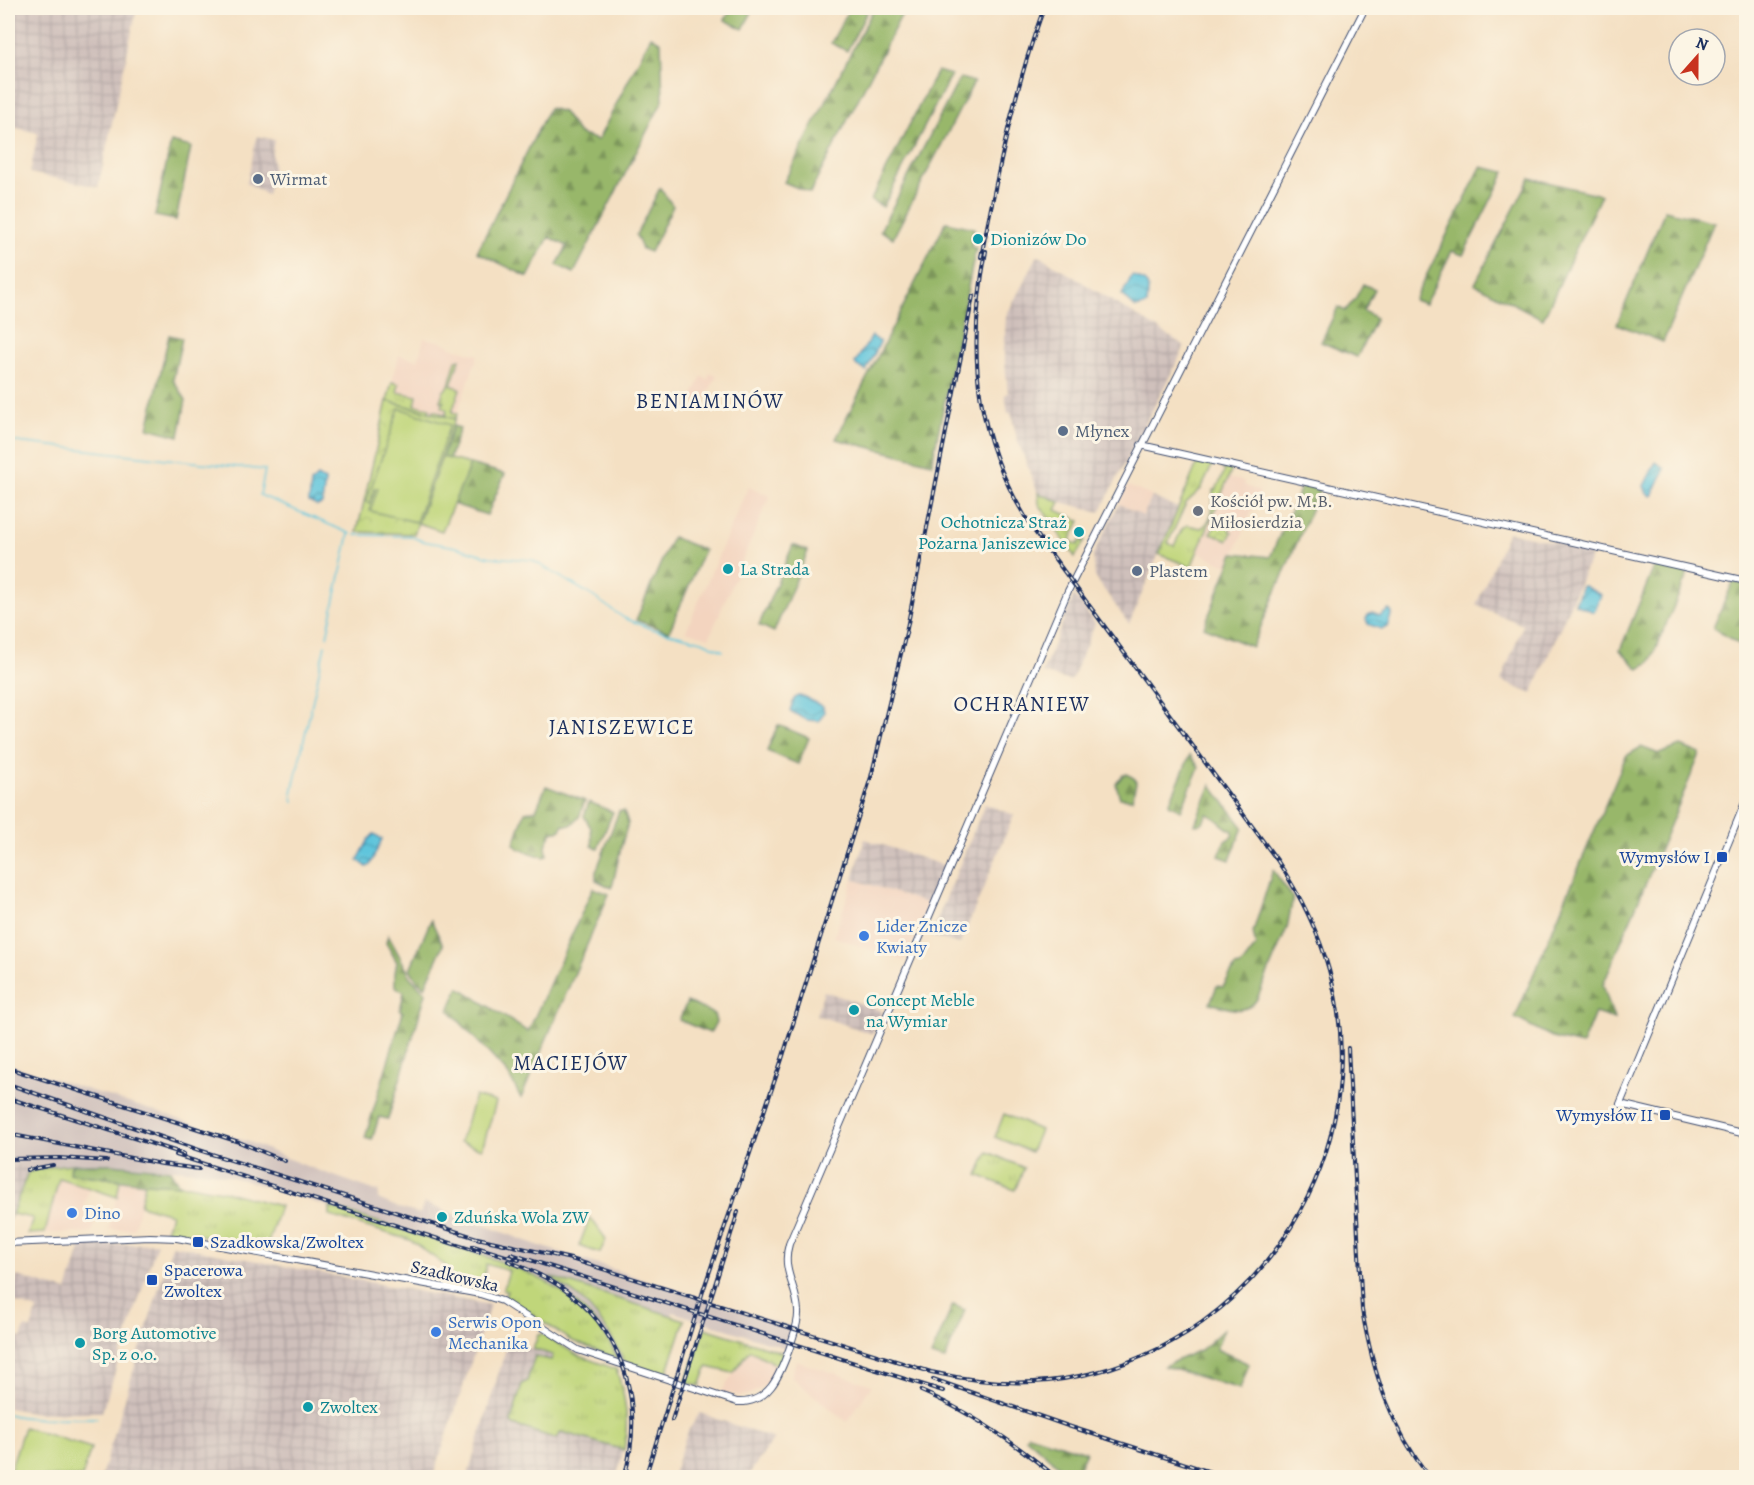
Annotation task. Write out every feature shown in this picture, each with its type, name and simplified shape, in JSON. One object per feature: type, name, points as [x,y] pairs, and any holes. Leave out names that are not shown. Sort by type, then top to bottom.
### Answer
[{"type":"street","points":[[1365,8],[1142,445],[1746,581]]},
{"type":"street","name":"Szadkowska","points":[[8,1243],[177,1238],[480,1294],[502,1301],[578,1350],[712,1395],[744,1402],[761,1396],[775,1384],[798,1318],[798,1305],[786,1268],[789,1244],[953,865],[1068,591],[1142,445]]},
{"type":"street","points":[[1746,800],[1620,1104],[1746,1134]]},
{"type":"shaded area","points":[[8,8],[137,8],[98,187],[30,173],[38,133],[8,126]]},
{"type":"shaded area","points":[[257,136],[274,140],[273,170],[267,195],[247,183]]},
{"type":"shaded area","points":[[1038,255],[1185,346],[1100,512],[1046,498],[1038,493],[1017,439],[1011,413],[1008,413],[1004,350],[1006,316]]},
{"type":"shaded area","points":[[424,338],[443,342],[453,348],[478,355],[455,419],[387,401],[399,355],[418,360]]},
{"type":"shaded area","points":[[710,373],[717,376],[703,402],[691,399],[702,376],[709,380]]},
{"type":"shaded area","points":[[1229,478],[1245,482],[1244,485],[1260,492],[1229,566],[1197,552]]},
{"type":"shaded area","points":[[1128,486],[1152,496],[1143,516],[1119,504]]},
{"type":"shaded area","points":[[748,487],[770,496],[709,638],[686,631]]},
{"type":"shaded area","points":[[1152,497],[1178,508],[1129,624],[1095,577],[1093,555],[1119,504],[1143,516]]},
{"type":"shaded area","points":[[1508,532],[1593,551],[1532,694],[1501,681],[1523,625],[1476,605]]},
{"type":"shaded area","points":[[1074,595],[1095,624],[1071,681],[1042,673]]},
{"type":"shaded area","points":[[985,804],[1014,815],[960,944],[932,937],[931,934]]},
{"type":"shaded area","points":[[865,839],[945,866],[929,904],[853,879]]},
{"type":"shaded area","points":[[853,879],[929,904],[904,961],[834,937]]},
{"type":"shaded area","points":[[824,991],[882,1011],[873,1034],[816,1015]]},
{"type":"shaded area","points":[[8,1064],[249,1142],[306,1166],[379,1192],[378,1199],[399,1208],[420,1214],[424,1203],[537,1245],[792,1327],[786,1348],[673,1312],[671,1316],[551,1277],[593,1312],[610,1335],[624,1361],[618,1359],[601,1329],[584,1309],[567,1294],[538,1276],[499,1261],[248,1181],[211,1172],[112,1164],[54,1166],[28,1172],[27,1166],[8,1163]]},
{"type":"shaded area","points":[[8,1163],[27,1166],[28,1172],[10,1220],[8,1220]]},
{"type":"shaded area","points":[[59,1178],[90,1186],[84,1206],[97,1210],[92,1233],[45,1233]]},
{"type":"shaded area","points":[[120,1180],[145,1183],[134,1229],[109,1229]]},
{"type":"shaded area","points":[[157,1243],[102,1412],[37,1413],[8,1408],[8,1334],[21,1338],[25,1327],[31,1329],[37,1310],[8,1300],[8,1289],[15,1284],[17,1276],[67,1291],[81,1246]]},
{"type":"shaded area","points":[[172,1245],[490,1305],[433,1477],[101,1477]]},
{"type":"shaded area","points":[[508,1342],[618,1376],[625,1433],[616,1477],[467,1478]]},
{"type":"shaded area","points":[[750,1350],[780,1367],[775,1376],[759,1390],[748,1395],[721,1392]]},
{"type":"shaded area","points":[[796,1361],[872,1385],[847,1422],[791,1377]]},
{"type":"shaded area","points":[[700,1413],[774,1439],[747,1477],[672,1477],[688,1431]]},
{"type":"green space","points":[[732,8],[754,8],[743,29],[725,20]]},
{"type":"green space","points":[[850,8],[869,8],[847,51],[831,43]]},
{"type":"green space","points":[[874,8],[905,8],[810,193],[784,182]]},
{"type":"green space","points":[[651,36],[661,42],[663,100],[574,273],[557,265],[567,246],[549,237],[528,277],[477,252],[549,108],[563,112],[579,134],[598,140]]},
{"type":"green space","points":[[937,71],[951,75],[883,207],[871,200]]},
{"type":"green space","points":[[960,78],[974,82],[893,238],[880,231]]},
{"type":"green space","points":[[171,142],[191,147],[176,220],[155,216]]},
{"type":"green space","points":[[1481,167],[1505,172],[1463,255],[1452,251],[1425,304],[1414,300]]},
{"type":"green space","points":[[1530,178],[1601,195],[1543,319],[1475,284]]},
{"type":"green space","points":[[660,188],[673,206],[650,252],[642,249],[636,235]]},
{"type":"green space","points":[[1665,210],[1714,222],[1663,342],[1617,324]]},
{"type":"green space","points":[[946,222],[974,228],[971,247],[976,248],[932,463],[836,439]]},
{"type":"green space","points":[[1363,284],[1374,289],[1363,311],[1376,318],[1357,357],[1321,342],[1338,307],[1345,311]]},
{"type":"green space","points":[[169,335],[182,338],[173,380],[186,400],[179,436],[148,428]]},
{"type":"green space","points":[[460,359],[451,385],[460,389],[452,412],[457,414],[455,419],[432,413],[434,410],[446,415],[447,410],[442,407],[444,402],[440,401],[449,385],[456,360]]},
{"type":"green space","points":[[392,382],[399,384],[397,392],[417,396],[415,405],[430,408],[430,412],[387,401]]},
{"type":"green space","points":[[387,401],[455,419],[414,534],[357,532]]},
{"type":"green space","points":[[399,408],[450,425],[416,522],[370,511],[378,488],[375,488],[370,503],[366,502]]},
{"type":"green space","points":[[453,426],[460,428],[449,459],[442,457]]},
{"type":"green space","points":[[442,457],[470,464],[442,531],[418,523]]},
{"type":"green space","points":[[1198,461],[1216,465],[1212,466],[1201,489],[1186,503],[1168,543],[1174,546],[1182,529],[1187,525],[1201,528],[1205,525],[1212,511],[1213,490],[1216,490],[1225,470],[1221,468],[1232,469],[1191,567],[1159,554]]},
{"type":"green space","points":[[470,464],[505,474],[487,515],[453,504]]},
{"type":"green space","points":[[1302,485],[1320,489],[1252,647],[1204,627],[1234,553],[1270,557]]},
{"type":"green space","points":[[1038,493],[1060,502],[1056,510],[1080,521],[1070,541],[1078,545],[1080,541],[1084,539],[1085,541],[1075,557],[1039,504]]},
{"type":"green space","points":[[1216,521],[1230,527],[1229,530],[1232,532],[1228,540],[1211,533]]},
{"type":"green space","points":[[672,537],[704,550],[669,632],[636,620]]},
{"type":"green space","points":[[793,545],[808,551],[774,632],[759,625]]},
{"type":"green space","points":[[1655,565],[1688,573],[1650,662],[1639,669],[1620,650]]},
{"type":"green space","points":[[1733,582],[1746,585],[1746,640],[1740,645],[1713,628]]},
{"type":"green space","points":[[778,725],[809,738],[798,764],[767,751]]},
{"type":"green space","points":[[1681,746],[1700,754],[1603,985],[1614,1019],[1595,1013],[1582,1045],[1556,1039],[1515,1018],[1626,756],[1641,747],[1659,754]]},
{"type":"green space","points":[[1190,755],[1199,767],[1181,810],[1169,804]]},
{"type":"green space","points":[[1127,774],[1135,779],[1136,783],[1132,799],[1120,798],[1116,784],[1123,775]]},
{"type":"green space","points":[[1211,785],[1243,827],[1230,860],[1219,856],[1225,841],[1233,836],[1233,831],[1207,814],[1203,822],[1199,825],[1195,824]]},
{"type":"green space","points":[[546,786],[585,801],[579,817],[571,825],[563,825],[561,830],[552,832],[546,845],[547,855],[544,857],[519,849],[514,844],[525,812],[536,810]]},
{"type":"green space","points":[[589,802],[613,812],[598,848],[592,846],[591,828],[584,816]]},
{"type":"green space","points":[[619,811],[624,811],[628,823],[612,888],[596,880],[596,872]]},
{"type":"green space","points":[[1273,870],[1293,898],[1287,928],[1257,999],[1252,1005],[1242,1009],[1210,1003],[1217,986],[1223,987],[1235,967],[1241,966],[1256,946],[1253,932]]},
{"type":"green space","points":[[593,888],[609,894],[521,1098],[508,1074],[449,1010],[459,987],[528,1032]]},
{"type":"green space","points":[[431,920],[443,945],[425,987],[417,981],[410,969]]},
{"type":"green space","points":[[388,935],[412,979],[426,993],[388,1119],[379,1117],[372,1140],[365,1138],[403,1012],[400,1010],[404,992],[395,986],[397,962],[386,943]]},
{"type":"green space","points":[[687,1002],[714,1014],[716,1022],[710,1033],[679,1020]]},
{"type":"green space","points":[[475,1096],[496,1102],[482,1149],[460,1142]]},
{"type":"green space","points":[[1004,1114],[1040,1130],[1031,1152],[995,1137]]},
{"type":"green space","points":[[988,1152],[1024,1168],[1015,1190],[978,1175]]},
{"type":"green space","points":[[72,1164],[69,1173],[120,1180],[117,1197],[59,1178],[45,1233],[28,1234],[33,1218],[12,1214],[28,1172]]},
{"type":"green space","points":[[72,1164],[112,1164],[170,1170],[179,1185],[69,1173]]},
{"type":"green space","points":[[145,1183],[189,1185],[280,1206],[266,1249],[197,1234],[166,1231],[171,1214],[140,1205]]},
{"type":"green space","points":[[330,1207],[499,1261],[547,1282],[587,1313],[604,1334],[618,1359],[570,1340],[505,1297],[507,1291],[503,1290],[509,1271],[486,1264],[482,1286],[477,1285],[476,1288],[455,1284],[444,1280],[446,1266],[410,1240],[330,1216]]},
{"type":"green space","points":[[590,1217],[606,1239],[600,1253],[579,1246]]},
{"type":"green space","points":[[551,1277],[685,1320],[666,1376],[624,1361],[592,1310]]},
{"type":"green space","points":[[953,1305],[965,1310],[945,1360],[931,1356]]},
{"type":"green space","points":[[705,1328],[784,1353],[780,1367],[750,1350],[733,1373],[707,1367],[700,1386],[686,1382]]},
{"type":"green space","points":[[1224,1329],[1216,1349],[1249,1364],[1240,1389],[1164,1366],[1202,1349]]},
{"type":"green space","points":[[543,1334],[577,1355],[616,1369],[626,1409],[624,1450],[561,1432],[557,1439],[513,1425],[511,1422],[522,1384],[527,1381],[535,1356],[551,1360],[553,1355],[533,1349],[538,1335]]},
{"type":"green space","points":[[24,1427],[91,1448],[82,1477],[8,1477]]},
{"type":"green space","points":[[1028,1434],[1086,1452],[1074,1477],[1071,1477],[1026,1437]]},
{"type":"water","points":[[1132,276],[1146,283],[1147,305],[1136,308],[1122,295]]},
{"type":"water","points":[[872,336],[880,342],[866,371],[855,363]]},
{"type":"water","points":[[1656,462],[1665,469],[1652,496],[1647,494],[1644,486]]},
{"type":"water","points":[[317,477],[325,481],[322,504],[317,506],[309,502],[311,483]]},
{"type":"water","points":[[1582,586],[1601,595],[1594,612],[1575,604]]},
{"type":"water","points":[[1389,610],[1392,613],[1387,627],[1381,629],[1368,624],[1366,619],[1368,615],[1372,613],[1380,616]]},
{"type":"water","points":[[798,696],[805,697],[823,707],[824,712],[819,721],[807,720],[790,711],[794,699]]},
{"type":"water","points":[[374,834],[382,839],[367,867],[358,860]]},
{"type":"waterway","points":[[8,441],[265,470],[260,495],[351,534]]},
{"type":"waterway","points":[[327,636],[349,534]]},
{"type":"waterway","points":[[355,535],[410,536],[490,557],[532,560],[591,595],[624,618],[652,629],[702,641],[723,651]]},
{"type":"waterway","points":[[294,802],[292,793],[325,645]]},
{"type":"waterway","points":[[8,1414],[41,1419],[97,1418]]},
{"type":"railway","points":[[981,257],[1015,100],[1044,8]]},
{"type":"railway","points":[[473,1237],[571,1259],[931,1372],[986,1381],[1042,1382],[1079,1376],[1144,1355],[1202,1322],[1252,1279],[1291,1227],[1320,1168],[1337,1104],[1340,1038],[1325,955],[1308,913],[1277,860],[1035,532],[1015,499],[999,465],[980,397],[977,326],[986,251]]},
{"type":"railway","points":[[645,1478],[704,1288],[782,1059],[871,777],[906,633],[973,296]]},
{"type":"railway","points":[[1348,1048],[1362,1310],[1366,1333],[1378,1377],[1394,1419],[1404,1439],[1430,1478]]},
{"type":"railway","points":[[8,1068],[239,1142],[285,1161]]},
{"type":"railway","points":[[8,1084],[199,1150],[480,1239]]},
{"type":"railway","points":[[8,1098],[184,1154]]},
{"type":"railway","points":[[8,1134],[199,1169]]},
{"type":"railway","points":[[176,1155],[479,1252]]},
{"type":"railway","points":[[8,1159],[59,1158],[107,1161]]},
{"type":"railway","points":[[27,1170],[53,1165]]},
{"type":"railway","points":[[672,1420],[738,1212]]},
{"type":"railway","points":[[473,1246],[519,1260]]},
{"type":"railway","points":[[511,1254],[943,1391]]},
{"type":"railway","points":[[508,1261],[533,1271],[570,1294],[590,1312],[606,1332],[618,1354],[631,1401],[630,1452],[624,1478]]},
{"type":"railway","points":[[933,1379],[1229,1478]]},
{"type":"railway","points":[[921,1391],[992,1429],[1057,1478]]},
{"type":"place","name":"Wirmat","points":[[258,179]]},
{"type":"place","name":"Dionizów Do","points":[[978,239]]},
{"type":"place","name":"Młynex","points":[[1063,431]]},
{"type":"place","name":"Kościół pw. M.B. Miłosierdzia","points":[[1198,511]]},
{"type":"place","name":"Ochotnicza Straż Pożarna Janiszewice","points":[[1079,532]]},
{"type":"place","name":"La Strada","points":[[728,569]]},
{"type":"place","name":"Plastem","points":[[1137,571]]},
{"type":"place","name":"Wymysłów I","points":[[1722,857]]},
{"type":"place","name":"Lider Znicze Kwiaty","points":[[864,936]]},
{"type":"place","name":"Concept Meble na Wymiar","points":[[854,1010]]},
{"type":"place","name":"Wymysłów II","points":[[1665,1115]]},
{"type":"place","name":"Dino","points":[[72,1213]]},
{"type":"place","name":"Zduńska Wola ZW","points":[[442,1217]]},
{"type":"place","name":"Szadkowska/Zwoltex","points":[[198,1242]]},
{"type":"place","name":"Spacerowa Zwoltex","points":[[152,1280]]},
{"type":"place","name":"Serwis Opon Mechanika","points":[[436,1332]]},
{"type":"place","name":"Borg Automotive Sp. z o.o.","points":[[80,1343]]},
{"type":"place","name":"Zwoltex","points":[[308,1407]]},
{"type":"district","name":"BENIAMINÓW","points":[[710,401]]},
{"type":"district","name":"OCHRANIEW","points":[[1022,704]]},
{"type":"district","name":"JANISZEWICE","points":[[622,727]]},
{"type":"district","name":"MACIEJÓW","points":[[571,1063]]}]
